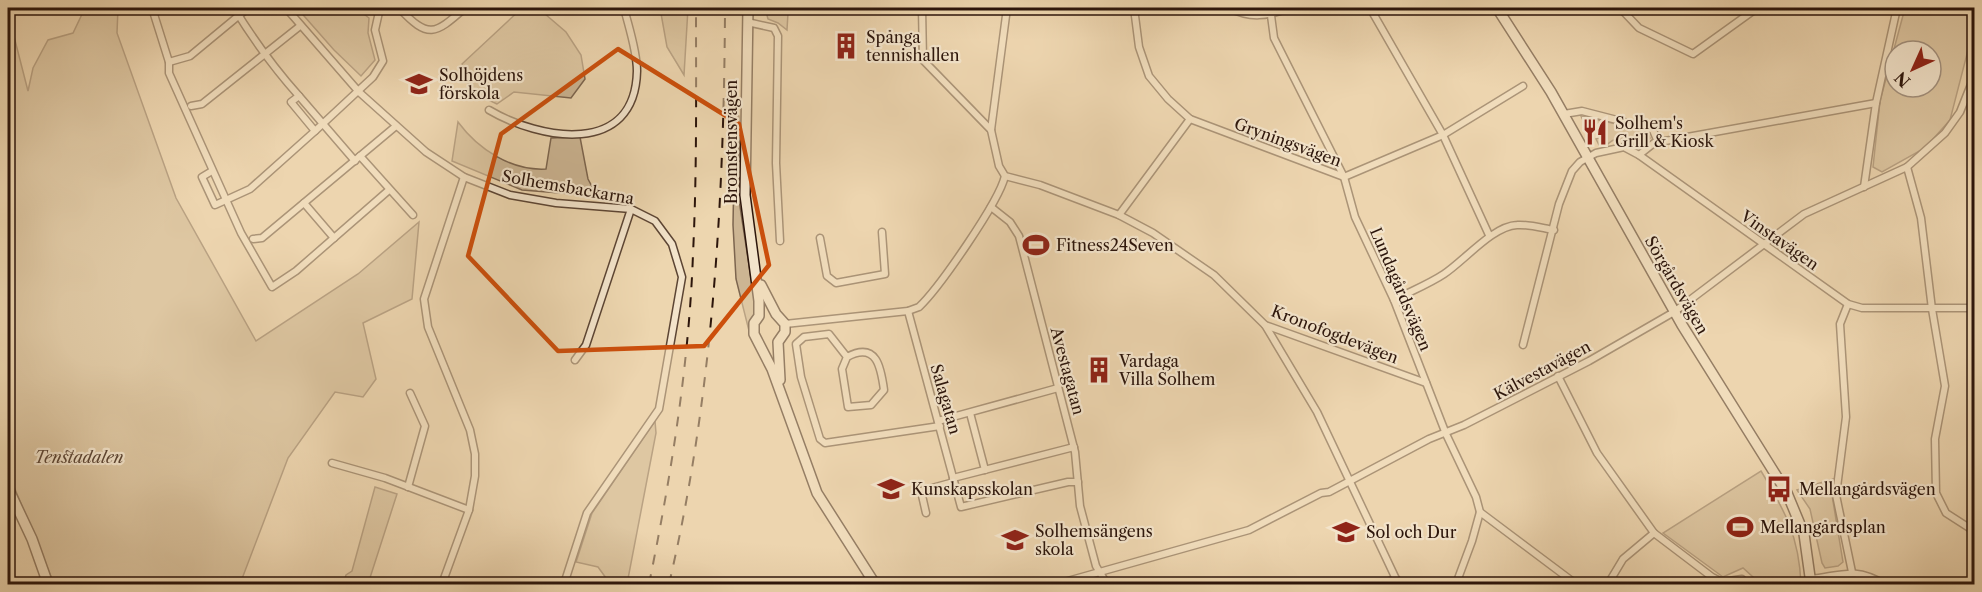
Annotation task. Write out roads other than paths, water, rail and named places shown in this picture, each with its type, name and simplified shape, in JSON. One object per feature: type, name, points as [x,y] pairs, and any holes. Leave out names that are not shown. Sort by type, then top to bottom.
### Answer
[{"type":"street","points":[[152,8],[169,62],[169,73],[241,232],[272,287],[296,271],[389,190]]},
{"type":"street","points":[[234,8],[238,17],[265,53],[267,60],[324,124],[413,215]]},
{"type":"street","points":[[169,62],[190,56],[248,8]]},
{"type":"street","name":"Solhemsbackarna","points":[[286,8],[359,92],[426,152],[464,177],[510,195],[556,203],[631,209],[655,221],[664,232],[679,260],[682,277],[658,409],[587,513],[564,585]]},
{"type":"street","points":[[212,171],[202,177],[214,205],[250,189],[359,92],[373,77],[383,61],[375,30],[379,12],[385,8]]},
{"type":"street","points":[[399,8],[422,28],[434,31],[443,27],[465,8]]},
{"type":"street","points":[[489,110],[512,123],[555,134],[598,132],[610,127],[628,108],[637,71],[624,8]]},
{"type":"street","name":"Bromstensvägen","points":[[748,8],[745,195],[757,276],[759,316],[753,328],[783,398],[817,493],[875,585]]},
{"type":"street","points":[[922,8],[923,60],[991,130]]},
{"type":"street","points":[[785,324],[908,311],[925,301],[991,207],[1001,190],[1005,176],[999,166],[991,130],[1006,8]]},
{"type":"street","name":"Gryningsvägen","points":[[1134,8],[1139,47],[1149,76],[1168,99],[1190,119],[1344,177],[1443,135],[1523,86]]},
{"type":"street","points":[[1228,8],[1257,17],[1270,11],[1290,8]]},
{"type":"street","points":[[1370,8],[1443,135],[1489,236]]},
{"type":"street","name":"Sörgårdsvägen","points":[[1497,8],[1564,114],[1674,312],[1786,493],[1804,534],[1811,582]]},
{"type":"street","points":[[1620,8],[1639,28],[1693,54],[1757,8]]},
{"type":"street","points":[[1864,187],[1876,102],[1897,8]]},
{"type":"street","name":"Lundagårdsvägen","points":[[1270,11],[1274,38],[1344,177],[1355,217],[1394,300],[1446,434],[1480,512]]},
{"type":"street","points":[[747,22],[774,28],[778,36],[776,163],[780,242]]},
{"type":"street","points":[[191,106],[202,104],[300,26]]},
{"type":"street","name":"Kälvestavägen","points":[[1056,585],[1249,530],[1321,493],[1329,492],[1429,439],[1446,434],[1674,312],[1804,214],[1907,167],[1945,133],[1960,112],[1974,77]]},
{"type":"street","points":[[299,96],[291,102],[315,131]]},
{"type":"street","points":[[1639,155],[1658,142],[1876,102]]},
{"type":"street","points":[[1564,114],[1582,111],[1648,128],[1653,130],[1658,142]]},
{"type":"street","points":[[1119,215],[1190,119]]},
{"type":"street","points":[[253,239],[262,238],[396,126]]},
{"type":"street","name":"Vinstavägen","points":[[1588,156],[1624,147],[1639,155],[1762,245],[1848,304],[1862,308],[1974,308]]},
{"type":"street","points":[[1523,345],[1559,204],[1572,171],[1588,156]]},
{"type":"street","points":[[1907,167],[1921,218],[1932,309],[1945,386],[1935,439],[1936,494],[1946,513],[1974,531]]},
{"type":"street","name":"Kronofogdevägen","points":[[1005,176],[1040,185],[1119,215],[1154,232],[1214,275],[1264,325],[1426,383]]},
{"type":"street","points":[[442,585],[469,510],[475,476],[475,454],[470,430],[428,327],[424,299],[464,177]]},
{"type":"street","points":[[304,203],[334,238]]},
{"type":"street","name":"Avestagatan","points":[[991,207],[1016,228],[1074,447],[1080,506],[1099,573],[1107,585]]},
{"type":"street","points":[[575,360],[586,345],[631,209]]},
{"type":"street","points":[[1394,300],[1442,275],[1471,254],[1489,236],[1516,225],[1554,230]]},
{"type":"street","points":[[820,238],[827,276],[836,283],[885,274],[882,232]]},
{"type":"street","name":"Bromstensvägen","points":[[757,276],[776,314],[785,324],[785,332],[778,342],[783,398]]},
{"type":"street","points":[[1848,304],[1839,324],[1846,417],[1836,495],[1852,572]]},
{"type":"street","name":"Salagatan","points":[[908,311],[961,507],[1068,482],[1078,482]]},
{"type":"street","points":[[759,316],[776,314]]},
{"type":"street","points":[[1264,325],[1317,412],[1396,579],[1402,585]]},
{"type":"street","points":[[847,357],[829,334],[804,337],[796,344],[801,377],[820,439],[825,443],[939,424],[970,412],[1058,388]]},
{"type":"street","points":[[759,341],[767,344],[778,342]]},
{"type":"street","points":[[867,353],[875,357],[880,364],[884,390],[871,405],[848,407],[842,369],[847,357],[867,353]]},
{"type":"street","points":[[1558,376],[1597,453],[1654,533],[1712,577],[1722,582],[1742,579]]},
{"type":"street","points":[[408,487],[425,426],[410,393]]},
{"type":"street","points":[[970,412],[986,470]]},
{"type":"street","points":[[926,513],[921,491],[986,470],[1074,447]]},
{"type":"street","points":[[332,463],[408,487],[469,510]]},
{"type":"street","points":[[8,488],[32,539],[48,585]]},
{"type":"street","points":[[1456,585],[1480,512],[1576,585]]},
{"type":"street","points":[[1608,585],[1623,559],[1654,533]]},
{"type":"street","points":[[1811,582],[1852,572],[1869,575],[1884,585]]},
{"type":"street","points":[[1379,585],[1396,579]]},
{"type":"railway","points":[[649,584],[672,461],[688,337],[695,192],[696,8]]},
{"type":"railway","points":[[669,584],[684,513],[706,370],[722,153],[725,8]]},
{"type":"place","name":"Spånga tennishallen","points":[[846,46]]},
{"type":"place","name":"Solhöjdens förskola","points":[[419,84]]},
{"type":"place","name":"Solhem's Grill & Kiosk","points":[[1595,132]]},
{"type":"place","name":"Fitness24Seven","points":[[1036,245]]},
{"type":"place","name":"Vardaga Villa Solhem","points":[[1099,370]]},
{"type":"place","name":"Kunskapsskolan","points":[[891,489]]},
{"type":"place","name":"Mellangårdsvägen","points":[[1779,489]]},
{"type":"place","name":"Mellangårdsplan","points":[[1740,527]]},
{"type":"place","name":"Sol och Dur","points":[[1346,532]]},
{"type":"place","name":"Solhemsängens skola","points":[[1015,540]]},
{"type":"park label","name":"Tenstadalen","points":[[79,457]]}]
